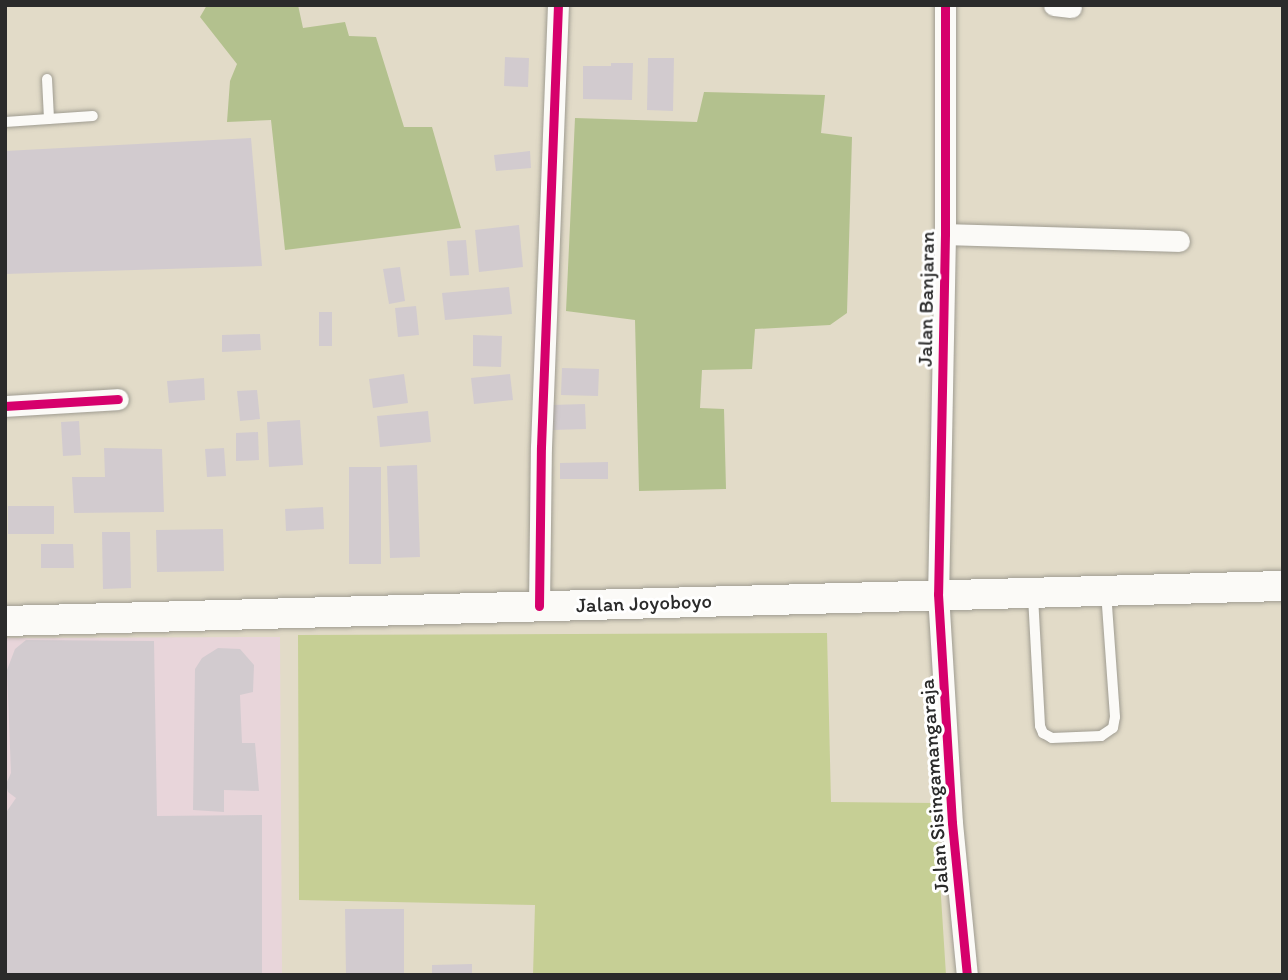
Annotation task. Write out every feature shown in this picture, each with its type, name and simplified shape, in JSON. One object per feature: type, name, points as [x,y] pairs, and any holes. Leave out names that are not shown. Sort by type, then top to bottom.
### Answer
[{"type":"main road","name":"Jalan Joyoboyo","points":[[5,621],[1033,590],[1283,586]]},
{"type":"street","points":[[539,606],[541,447],[558,5]]},
{"type":"street","name":"Jalan Banjaran","points":[[938,594],[945,234],[945,5]]},
{"type":"street","points":[[945,234],[1179,241]]},
{"type":"street","points":[[5,406],[118,400]]},
{"type":"street","name":"Jalan Sisingamangaraja","points":[[938,594],[952,822],[967,975]]},
{"type":"lane","points":[[47,79],[49,119]]},
{"type":"lane","points":[[5,122],[93,116]]},
{"type":"lane","points":[[1033,590],[1040,726],[1043,733],[1052,738],[1101,736],[1113,728],[1115,718],[1106,590]]},
{"type":"shaded area","points":[[280,637],[282,975],[5,975],[5,638]]},
{"type":"green space","points":[[207,5],[298,5],[303,28],[345,22],[349,36],[376,37],[404,127],[432,127],[461,228],[285,250],[271,120],[227,122],[230,81],[237,64],[200,17]]},
{"type":"green space","points":[[704,92],[825,95],[821,133],[852,137],[847,313],[830,325],[755,329],[752,369],[702,370],[700,408],[724,409],[726,489],[639,491],[635,320],[566,311],[575,118],[697,122]]},
{"type":"green space","points":[[827,633],[831,802],[935,803],[946,975],[533,975],[535,905],[299,900],[298,635]]},
{"type":"building","points":[[505,57],[529,58],[528,87],[504,86]]},
{"type":"building","points":[[648,58],[674,58],[673,111],[647,110]]},
{"type":"building","points":[[611,63],[633,63],[632,100],[583,99],[583,66],[611,66]]},
{"type":"building","points":[[251,138],[262,266],[5,274],[5,151]]},
{"type":"building","points":[[530,151],[531,168],[496,171],[494,155]]},
{"type":"building","points":[[519,225],[523,267],[479,272],[475,230]]},
{"type":"building","points":[[466,240],[469,275],[450,276],[447,241]]},
{"type":"building","points":[[400,267],[405,301],[389,304],[383,269]]},
{"type":"building","points":[[509,287],[512,314],[445,320],[442,293]]},
{"type":"building","points":[[416,306],[419,335],[398,337],[395,308]]},
{"type":"building","points":[[319,312],[332,312],[332,346],[319,346]]},
{"type":"building","points":[[260,334],[261,350],[222,352],[222,335]]},
{"type":"building","points":[[473,335],[502,336],[501,367],[473,366]]},
{"type":"building","points":[[562,368],[599,369],[598,396],[561,395]]},
{"type":"building","points":[[404,374],[408,403],[373,408],[369,379]]},
{"type":"building","points":[[510,374],[513,400],[474,404],[471,378]]},
{"type":"building","points":[[204,378],[205,400],[169,403],[167,381]]},
{"type":"building","points":[[257,390],[260,419],[240,421],[237,391]]},
{"type":"building","points":[[585,404],[586,429],[552,430],[551,405]]},
{"type":"building","points":[[428,411],[431,442],[380,447],[377,416]]},
{"type":"building","points":[[300,420],[303,465],[269,467],[267,422]]},
{"type":"building","points":[[79,421],[81,455],[63,456],[61,422]]},
{"type":"building","points":[[258,432],[259,460],[236,461],[236,433]]},
{"type":"building","points":[[104,448],[162,449],[164,512],[74,513],[72,477],[105,477]]},
{"type":"building","points":[[224,448],[226,476],[207,477],[205,449]]},
{"type":"building","points":[[608,462],[608,479],[560,479],[560,463]]},
{"type":"building","points":[[417,465],[420,557],[390,558],[387,466]]},
{"type":"building","points":[[349,467],[381,467],[381,564],[349,564]]},
{"type":"building","points":[[8,506],[54,506],[54,534],[8,534]]},
{"type":"building","points":[[323,507],[324,529],[286,531],[285,509]]},
{"type":"building","points":[[223,529],[224,571],[157,572],[156,530]]},
{"type":"building","points":[[102,532],[130,532],[131,588],[103,589]]},
{"type":"building","points":[[41,544],[73,544],[74,568],[41,568]]},
{"type":"building","points":[[26,640],[154,641],[157,816],[262,815],[262,975],[5,975],[5,814],[16,798],[8,792],[6,784],[11,773],[7,670],[15,649]]},
{"type":"building","points":[[218,648],[240,649],[254,665],[253,692],[240,695],[242,743],[255,743],[259,791],[224,790],[224,812],[193,810],[195,669],[202,658]]},
{"type":"building","points":[[345,909],[404,909],[404,975],[346,975]]},
{"type":"building","points":[[472,964],[472,975],[432,975],[432,965]]},
{"type":"cycle path","points":[[539,606],[541,447],[558,5]]},
{"type":"cycle path","points":[[945,5],[945,234],[938,594],[952,823],[967,975]]},
{"type":"cycle path","points":[[5,406],[118,399]]}]
